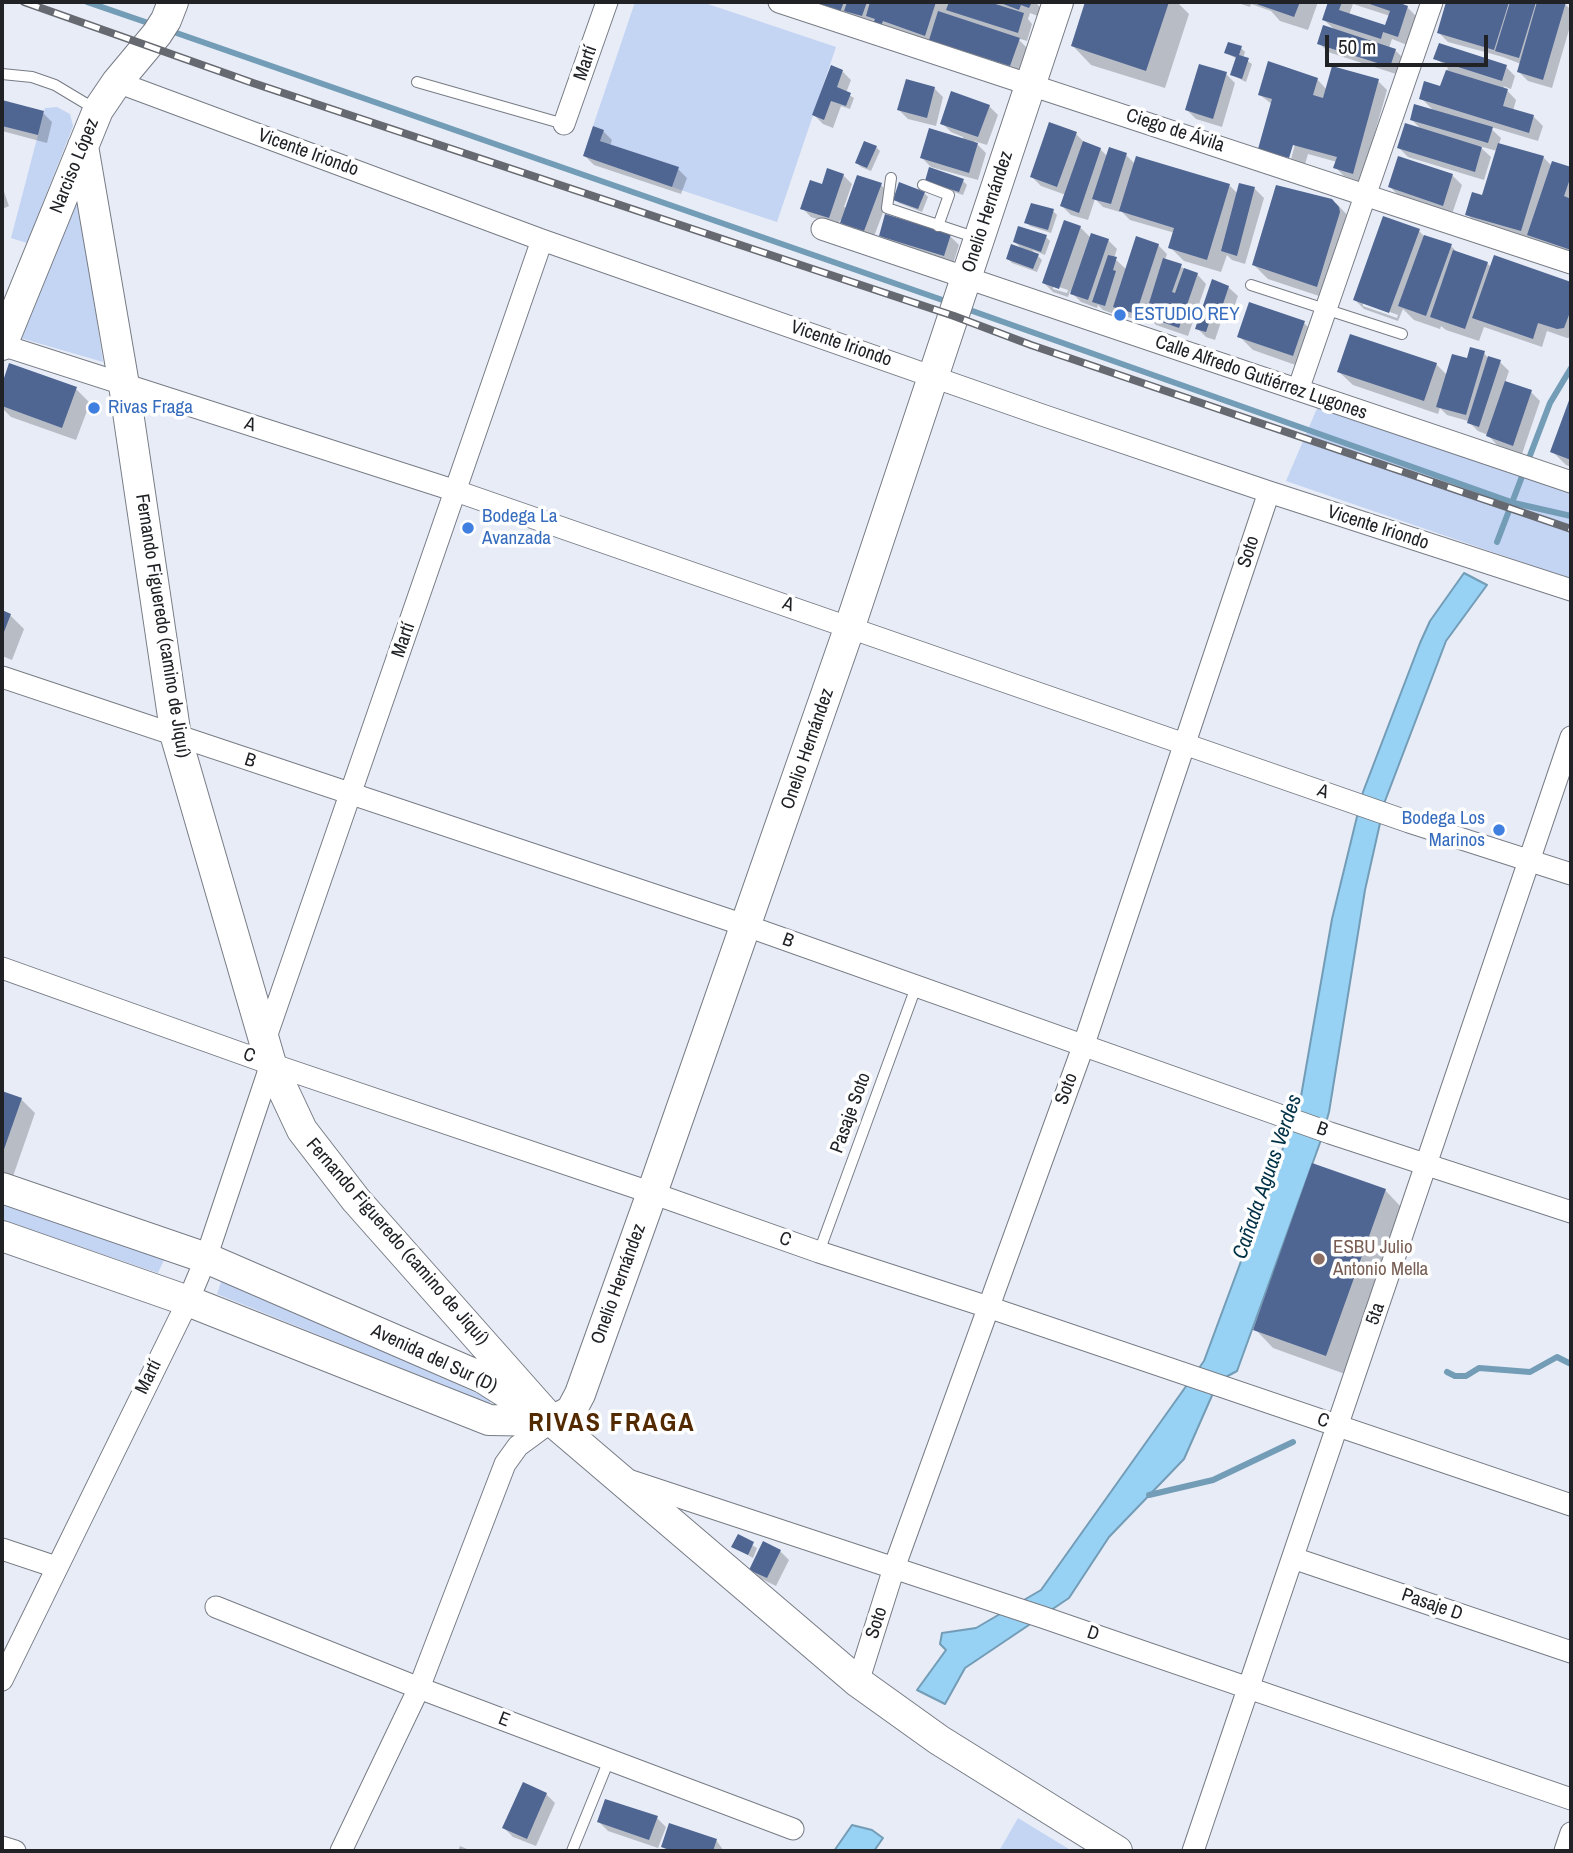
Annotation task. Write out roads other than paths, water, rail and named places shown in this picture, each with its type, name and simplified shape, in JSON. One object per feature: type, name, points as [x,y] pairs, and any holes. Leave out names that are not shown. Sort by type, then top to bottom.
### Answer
[{"type":"street","name":"Martí","points":[[565,124],[607,2]]},
{"type":"street","name":"Ciego de Ávila","points":[[779,2],[1571,263]]},
{"type":"street","name":"Onelio Hernández","points":[[341,1851],[419,1688],[505,1464],[518,1446],[570,1411],[580,1394],[747,926],[1058,2]]},
{"type":"street","points":[[1298,390],[1432,2]]},
{"type":"street","name":"Narciso López","points":[[2,345],[98,110],[166,19]]},
{"type":"street","name":"Vicente Iriondo","points":[[117,82],[542,240],[1269,492],[1571,590]]},
{"type":"street","name":"Fernando Figueredo (camino de Jiquí)","points":[[83,146],[124,385],[176,737],[268,1052],[302,1130],[489,1367],[858,1682],[939,1740],[1117,1851]]},
{"type":"street","name":"Calle Alfredo Gutiérrez Lugones","points":[[822,229],[962,293],[1298,390],[1571,482]]},
{"type":"street","name":"Martí","points":[[2,1680],[188,1301],[206,1258],[268,1052],[351,794],[542,240]]},
{"type":"street","name":"A","points":[[2,345],[456,491],[1409,822],[1571,874]]},
{"type":"street","name":"Soto","points":[[858,1682],[894,1568],[1084,1044],[1269,492]]},
{"type":"street","name":"B","points":[[2,677],[747,926],[1330,1133],[1571,1212]]},
{"type":"street","name":"5ta","points":[[1193,1851],[1571,737]]},
{"type":"street","name":"C","points":[[2,968],[268,1052],[819,1252],[1571,1505]]},
{"type":"street","name":"Avenida del Sur (D)","points":[[2,1188],[206,1258],[489,1367]]},
{"type":"street","name":"Avenida del Sur (D)","points":[[2,1236],[188,1301],[489,1420],[552,1421]]},
{"type":"street","points":[[489,1420],[503,1434],[505,1464]]},
{"type":"street","name":"D","points":[[613,1475],[1045,1618],[1571,1799]]},
{"type":"street","points":[[2,1549],[56,1567]]},
{"type":"street","name":"Pasaje D","points":[[1293,1558],[1571,1652]]},
{"type":"street","name":"E","points":[[216,1608],[793,1829]]},
{"type":"street","points":[[1565,1851],[1571,1833]]},
{"type":"street","points":[[2,1847],[15,1851]]},
{"type":"lane","points":[[2,74],[32,77],[55,85],[98,110]]},
{"type":"lane","points":[[417,82],[565,124]]},
{"type":"lane","points":[[891,178],[887,208],[979,239]]},
{"type":"lane","points":[[923,185],[949,195],[938,226]]},
{"type":"lane","points":[[1251,285],[1402,334]]},
{"type":"lane","name":"Pasaje Soto","points":[[819,1252],[916,987]]},
{"type":"lane","points":[[572,1851],[609,1760]]},
{"type":"waterway","points":[[87,2],[154,25]]},
{"type":"waterway","points":[[168,30],[951,303]]},
{"type":"waterway","points":[[964,308],[1514,503],[1571,516]]},
{"type":"waterway","name":"Cañada Aguas Verdes","points":[[1497,542],[1550,403],[1571,368]]},
{"type":"waterway","points":[[1447,1372],[1455,1376],[1466,1376],[1479,1368],[1530,1372],[1557,1357],[1571,1364]]},
{"type":"waterway","points":[[1149,1495],[1213,1480],[1293,1442]]},
{"type":"railway","points":[[24,2],[253,83],[954,316],[1031,345],[1571,529]]},
{"type":"place","name":"ESTUDIO REY","points":[[1120,315]]},
{"type":"place","name":"Rivas Fraga","points":[[94,408]]},
{"type":"place","name":"Bodega La Avanzada","points":[[468,528]]},
{"type":"place","name":"Bodega Los Marinos","points":[[1499,830]]},
{"type":"place","name":"ESBU Julio Antonio Mella","points":[[1319,1259]]},
{"type":"district","name":"RIVAS FRAGA","points":[[612,1424]]}]
